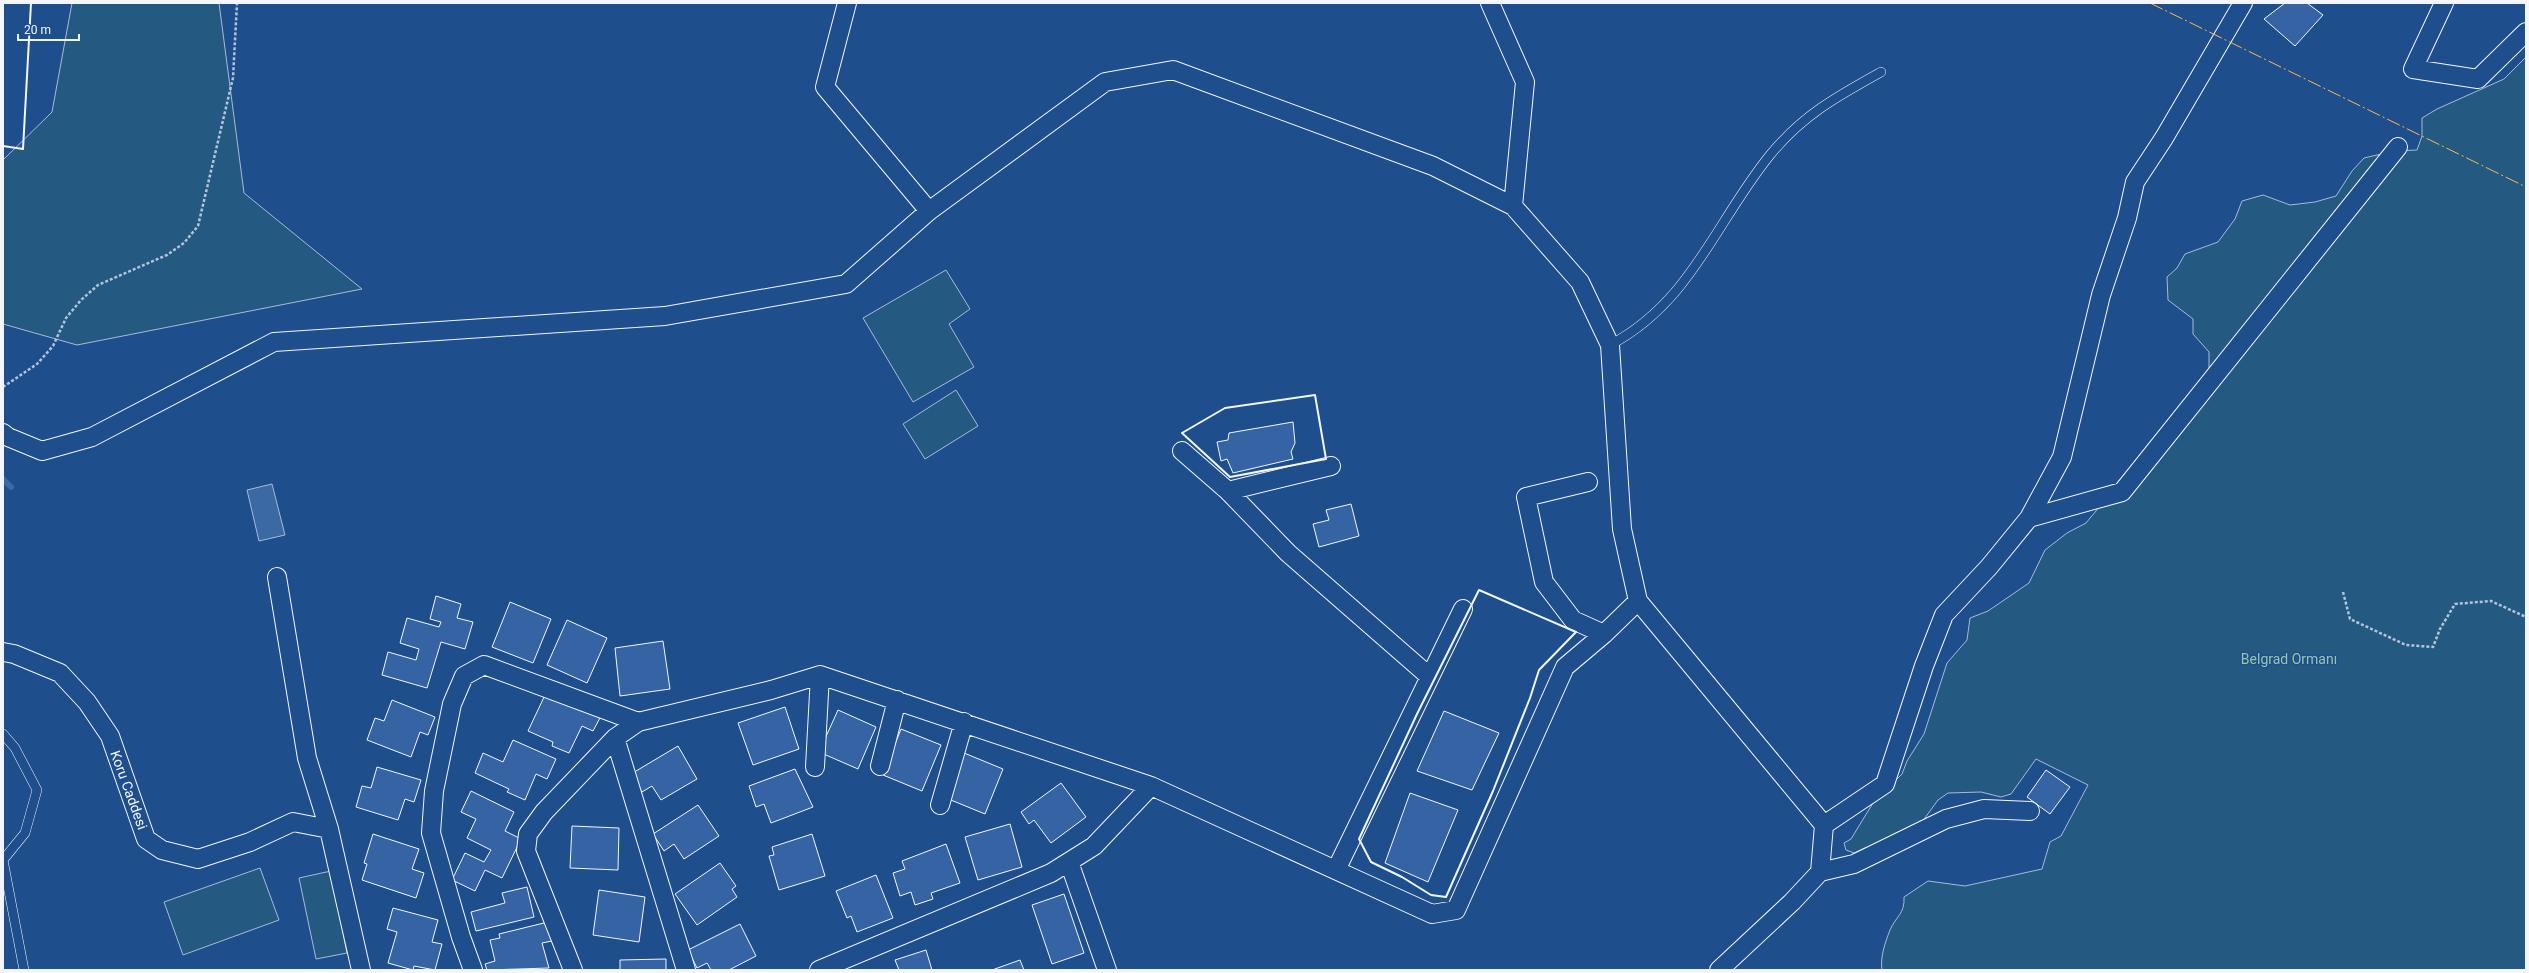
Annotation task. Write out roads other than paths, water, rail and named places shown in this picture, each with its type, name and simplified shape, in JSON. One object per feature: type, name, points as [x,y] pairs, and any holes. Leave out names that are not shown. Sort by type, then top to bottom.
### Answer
[{"type":"street","points":[[847,3],[825,87],[929,211]]},
{"type":"street","points":[[1490,3],[1525,82],[1512,206]]},
{"type":"street","points":[[1824,825],[1885,784],[1924,666],[1944,615],[1989,567],[2029,518],[2062,457],[2101,295],[2127,218],[2135,182],[2164,138],[2243,3]]},
{"type":"street","points":[[2444,3],[2413,69],[2478,79],[2526,32]]},
{"type":"street","points":[[3,433],[8,437],[42,451],[92,437],[274,342],[665,316],[846,284],[929,211],[1105,82],[1173,70],[1434,166],[1512,206],[1580,282],[1610,344],[1622,529],[1638,601],[1824,825],[1820,872]]},
{"type":"street","points":[[2029,518],[2122,492],[2398,147]]},
{"type":"street","points":[[1182,451],[1228,491],[1288,553],[1430,677]]},
{"type":"street","points":[[1228,491],[1331,466]]},
{"type":"street","points":[[1588,482],[1526,498],[1544,582],[1573,620],[1604,634]]},
{"type":"street","points":[[277,577],[307,758],[329,829],[361,970]]},
{"type":"street","points":[[573,970],[526,851],[528,834],[544,812],[615,738],[638,722],[771,690],[820,675],[964,722],[1151,786],[1432,914],[1456,910],[1565,667],[1604,634],[1638,601]]},
{"type":"street","points":[[1336,870],[1463,609]]},
{"type":"street","name":"Koru Caddesi","points":[[3,652],[14,654],[60,673],[87,702],[110,736],[146,839],[162,850],[198,859],[250,842],[293,822],[329,829]]},
{"type":"street","points":[[474,970],[461,937],[432,834],[434,791],[452,704],[464,676],[484,665],[638,722]]},
{"type":"street","points":[[815,767],[820,675]]},
{"type":"street","points":[[880,766],[897,700]]},
{"type":"street","points":[[940,805],[964,722]]},
{"type":"street","points":[[615,738],[686,970]]},
{"type":"street","points":[[820,970],[1051,873],[1094,846],[1151,786]]},
{"type":"street","points":[[1719,970],[1792,902],[1820,872],[1854,864],[1946,819],[1984,808],[2030,811]]},
{"type":"street","points":[[1068,862],[1107,970]]},
{"type":"lane","points":[[1610,344],[1645,323],[1671,299],[1753,178],[1792,132],[1826,103],[1881,72]]},
{"type":"lane","points":[[3,734],[15,748],[37,790],[25,833],[3,860],[24,970]]},
{"type":"waterway","points":[[3,479],[11,487]]},
{"type":"park label","name":"Belgrad Ormanı","points":[[2289,659]]}]
